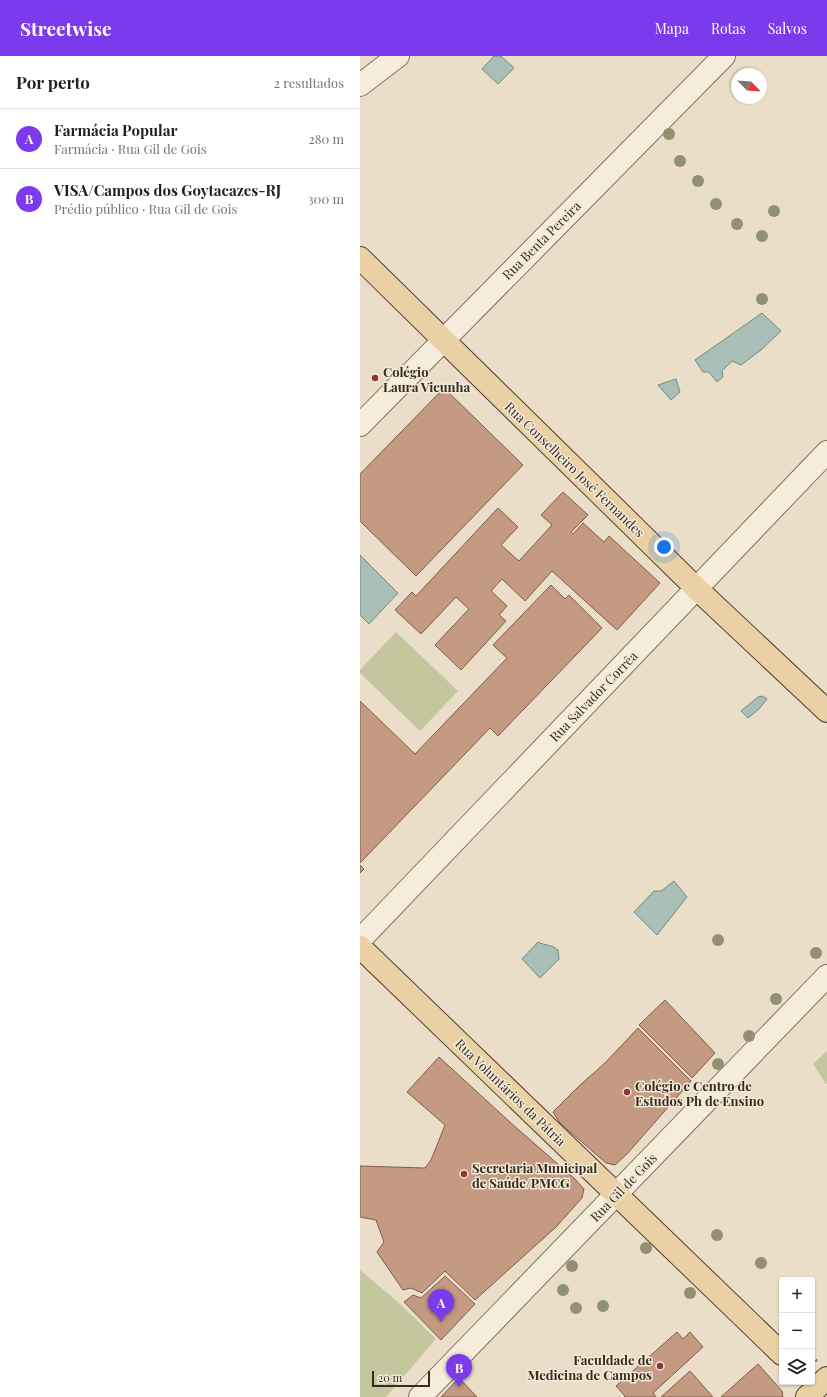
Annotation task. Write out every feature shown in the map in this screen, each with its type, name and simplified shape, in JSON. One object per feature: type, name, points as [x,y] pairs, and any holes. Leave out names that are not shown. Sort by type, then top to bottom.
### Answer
[{"type":"main road","name":"Rua Conselheiro José Fernandes","points":[[360,258],[696,588],[827,711]]},
{"type":"main road","name":"Rua Voluntários da Pátria","points":[[360,947],[617,1193],[779,1351]]},
{"type":"street","points":[[360,85],[398,56]]},
{"type":"street","name":"Rua Benta Pereira","points":[[360,425],[724,56]]},
{"type":"street","name":"Rua Salvador Corrêa","points":[[360,940],[827,452]]},
{"type":"street","name":"Rua Gil de Gois","points":[[420,1397],[827,976]]},
{"type":"green space","points":[[396,632],[458,691],[420,731],[360,673],[360,670]]},
{"type":"green space","points":[[827,1051],[827,1084],[826,1084],[813,1064]]},
{"type":"green space","points":[[360,1270],[399,1303],[436,1339],[386,1397],[360,1397]]},
{"type":"water","points":[[494,56],[501,56],[514,68],[498,84],[482,69]]},
{"type":"water","points":[[762,313],[781,331],[761,350],[741,365],[732,361],[722,371],[723,377],[717,382],[709,372],[703,372],[695,360]]},
{"type":"water","points":[[676,379],[680,392],[671,400],[658,385]]},
{"type":"water","points":[[360,555],[398,593],[369,624],[360,615]]},
{"type":"water","points":[[763,696],[767,699],[759,709],[748,718],[741,711],[758,697]]},
{"type":"water","points":[[674,881],[687,897],[657,935],[634,912],[654,891],[661,891]]},
{"type":"water","points":[[538,942],[558,950],[559,959],[540,978],[522,959]]},
{"type":"building","points":[[444,388],[523,465],[416,576],[360,521],[360,474]]},
{"type":"building","points":[[563,492],[588,515],[571,532],[573,534],[583,523],[604,542],[609,536],[660,583],[617,630],[552,571],[525,601],[502,579],[491,591],[507,606],[499,615],[506,621],[461,670],[435,645],[469,609],[456,597],[421,634],[395,610],[412,592],[416,596],[498,508],[518,527],[501,545],[519,561],[552,525],[541,515]]},
{"type":"building","points":[[551,585],[565,599],[569,595],[602,628],[498,736],[490,728],[360,863],[360,701],[415,754],[507,658],[493,645]]},
{"type":"building","points":[[360,865],[364,869],[360,873]]},
{"type":"building","points":[[665,1000],[715,1053],[692,1078],[639,1025]]},
{"type":"building","name":"Colégio e Centro de Estudos Ph de Ensino","points":[[638,1028],[691,1081],[627,1154],[615,1165],[606,1163],[560,1123],[553,1112],[605,1063]]},
{"type":"building","name":"Secretaria Municipal de Saúde/PMCG","points":[[439,1057],[575,1179],[584,1189],[582,1198],[556,1227],[475,1300],[445,1271],[422,1293],[411,1288],[403,1290],[377,1252],[384,1242],[376,1220],[360,1217],[360,1166],[425,1168],[431,1160],[445,1125],[407,1092]]},
{"type":"building","points":[[445,1276],[475,1304],[441,1340],[404,1302],[413,1295],[421,1298]]},
{"type":"building","name":"Faculdade de Medicina de Campos","points":[[677,1332],[683,1339],[690,1332],[703,1347],[653,1393],[656,1397],[624,1397],[625,1396],[616,1386]]},
{"type":"building","points":[[758,1364],[782,1391],[783,1397],[721,1397]]},
{"type":"building","name":"Faculdade de Medicina de Campos","points":[[690,1371],[713,1397],[661,1397]]},
{"type":"building","points":[[459,1378],[477,1397],[441,1397]]},
{"type":"place","name":"Colégio Laura Vicunha","points":[[375,378]]},
{"type":"place","name":"Colégio e Centro de Estudos Ph de Ensino","points":[[627,1092]]},
{"type":"place","name":"Secretaria Municipal de Saúde/PMCG","points":[[464,1174]]},
{"type":"place","name":"Farmácia Popular","points":[[441,1322]]},
{"type":"place","name":"Faculdade de Medicina de Campos","points":[[660,1366]]},
{"type":"place","name":"VISA/Campos dos Goytacazes-RJ","points":[[459,1387]]}]
